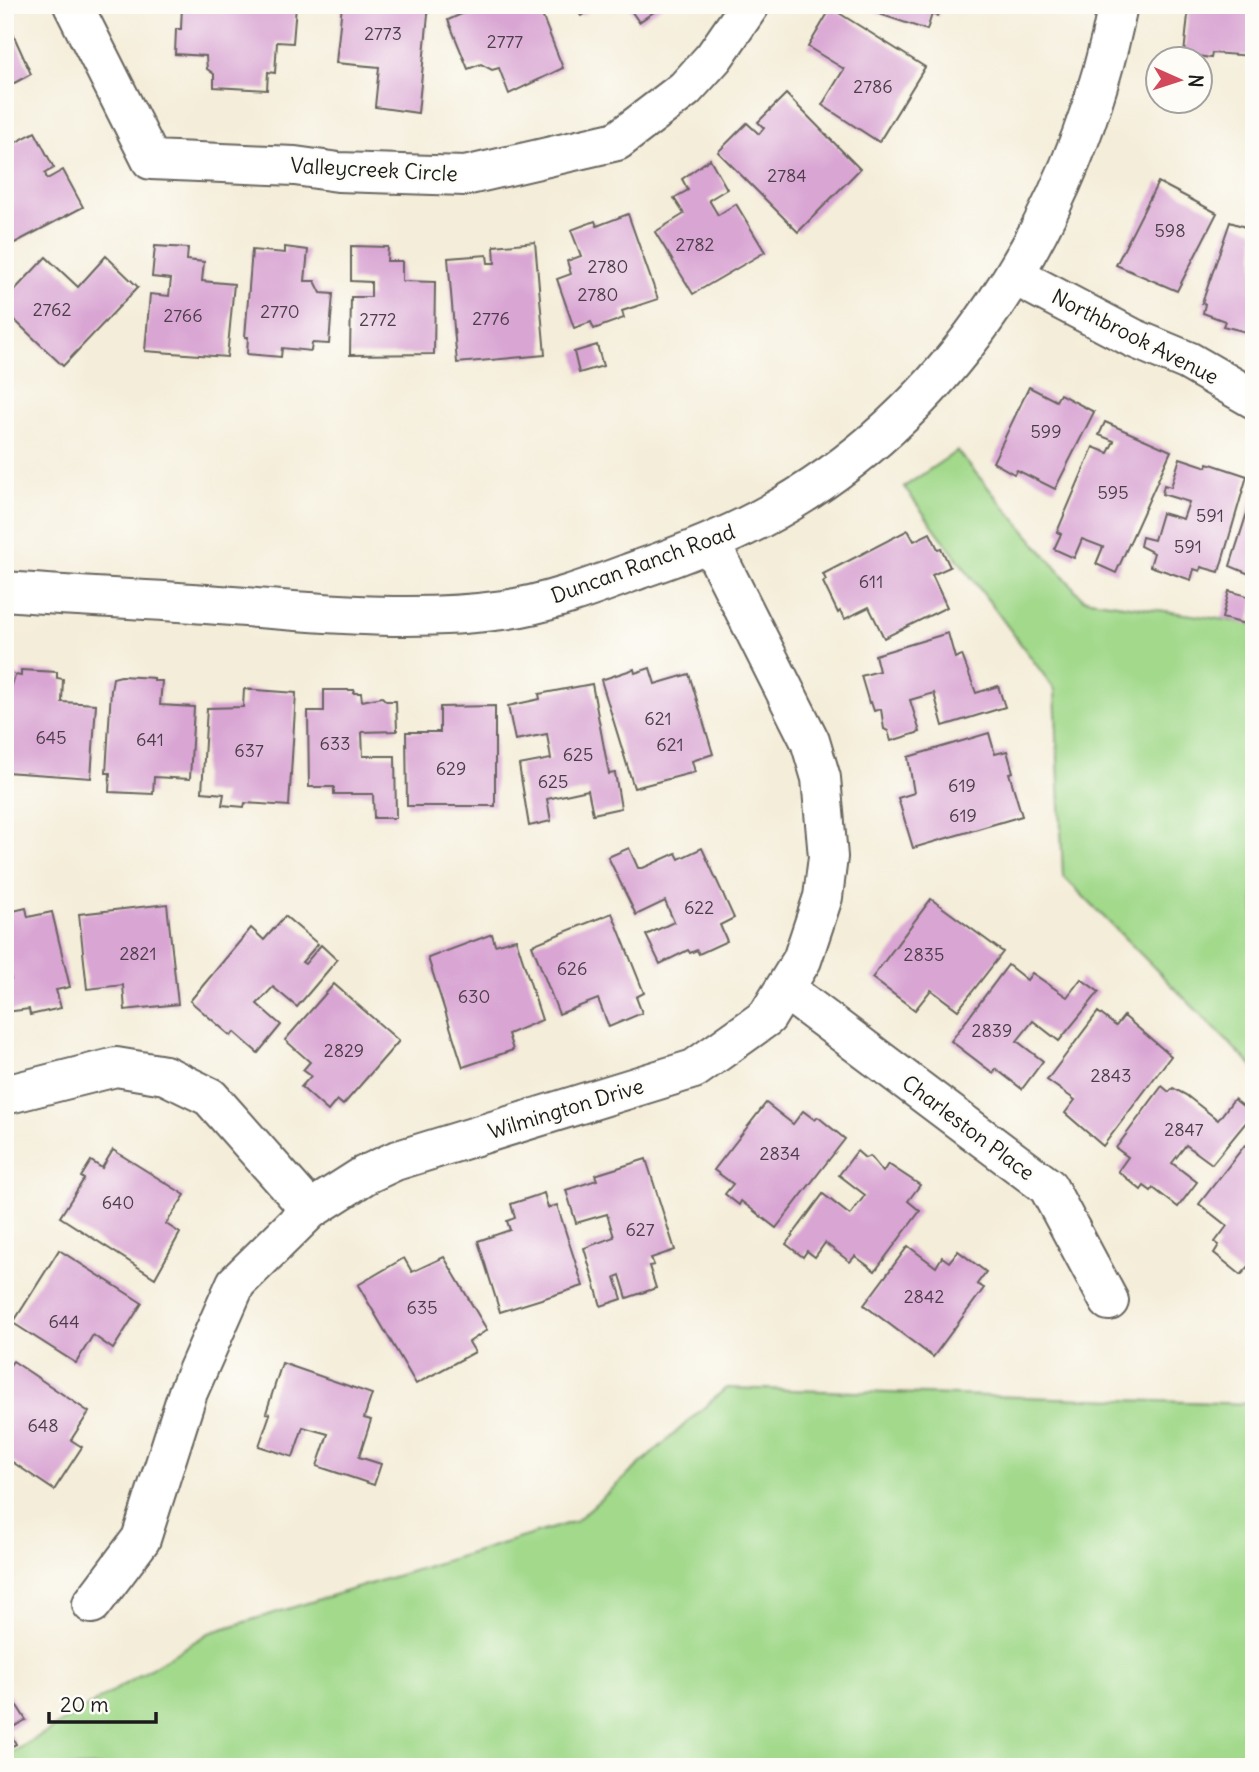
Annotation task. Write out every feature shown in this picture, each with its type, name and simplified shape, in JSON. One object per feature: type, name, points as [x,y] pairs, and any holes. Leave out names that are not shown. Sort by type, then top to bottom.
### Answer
[{"type":"street","name":"Valleycreek Circle","points":[[73,5],[151,160],[452,176],[617,141],[685,89],[714,57],[750,5]]},
{"type":"street","name":"Duncan Ranch Road","points":[[5,591],[421,617],[507,610],[604,582],[711,544],[794,498],[866,446],[950,363],[1015,276],[1045,224],[1092,113],[1118,5]]},
{"type":"street","name":"Northbrook Avenue","points":[[1015,276],[1133,338],[1188,361],[1254,399]]},
{"type":"street","name":"Wilmington Drive","points":[[92,1604],[141,1539],[188,1392],[236,1283],[310,1210],[365,1175],[395,1161],[694,1069],[766,1017],[786,990],[806,950],[823,897],[828,858],[821,778],[810,741],[711,544]]},
{"type":"street","name":"Charleston Place","points":[[786,990],[1048,1187],[1109,1301]]},
{"type":"street","points":[[5,1095],[116,1067],[165,1075],[209,1097],[310,1210]]},
{"type":"green space","points":[[957,451],[1083,599],[1254,624],[1254,1068],[1063,876],[1055,690],[904,487]]},
{"type":"green space","points":[[726,1388],[1254,1404],[1254,1767],[5,1767],[5,1757],[209,1633],[576,1521]]},
{"type":"building","points":[[182,5],[296,6],[293,43],[277,42],[275,73],[268,72],[267,90],[214,87],[214,74],[207,69],[206,56],[175,54],[176,29],[181,29]]},
{"type":"building","points":[[342,5],[429,5],[418,113],[375,107],[379,67],[336,63]]},
{"type":"building","points":[[538,5],[563,68],[509,94],[499,68],[492,70],[481,64],[468,69],[448,20],[464,13],[462,7]]},
{"type":"building","points":[[573,5],[598,5],[581,16]]},
{"type":"building","points":[[627,5],[664,5],[639,22]]},
{"type":"building","points":[[879,5],[942,5],[938,16],[932,14],[927,30],[876,13]]},
{"type":"building","points":[[1189,5],[1254,5],[1252,56],[1214,53],[1214,46],[1185,46]]},
{"type":"building","points":[[831,8],[925,67],[879,142],[822,105],[844,69],[808,47]]},
{"type":"building","points":[[13,34],[31,74],[5,88],[5,38]]},
{"type":"building","points":[[786,94],[860,169],[798,232],[718,152],[747,123],[759,134],[764,128],[758,122]]},
{"type":"building","points":[[35,132],[54,168],[45,173],[47,179],[63,170],[83,207],[5,248],[5,148]]},
{"type":"building","points":[[710,159],[727,189],[709,200],[718,215],[736,204],[765,252],[693,294],[655,232],[684,214],[674,198],[688,190],[682,179]]},
{"type":"building","points":[[1158,182],[1217,213],[1177,291],[1116,265]]},
{"type":"building","points":[[628,214],[658,299],[622,311],[624,318],[594,329],[591,322],[574,328],[557,279],[571,274],[567,261],[581,256],[571,230],[595,221],[597,226]]},
{"type":"building","points":[[1230,222],[1254,230],[1254,334],[1223,326],[1225,321],[1203,313],[1205,304],[1202,303]]},
{"type":"building","points":[[535,242],[545,355],[457,363],[448,258],[487,255],[488,263],[495,263],[494,246]]},
{"type":"building","points":[[155,246],[188,248],[187,260],[204,262],[202,281],[234,284],[227,357],[145,351],[150,294],[169,296],[171,279],[152,277]]},
{"type":"building","points":[[351,246],[388,247],[387,261],[402,261],[402,281],[435,282],[434,354],[350,355],[351,297],[371,297],[371,282],[351,281]]},
{"type":"building","points":[[285,247],[308,250],[305,281],[315,281],[321,293],[333,294],[329,344],[312,343],[311,351],[282,348],[281,357],[247,354],[248,337],[245,337],[252,250],[285,253]]},
{"type":"building","points":[[106,256],[138,287],[63,366],[5,311],[5,300],[46,257],[78,287]]},
{"type":"building","points":[[597,345],[603,366],[579,373],[574,352]]},
{"type":"building","points":[[1029,387],[1056,401],[1060,394],[1094,412],[1055,489],[1017,470],[1014,474],[993,462]]},
{"type":"building","points":[[1105,422],[1171,451],[1116,573],[1096,564],[1103,547],[1082,539],[1074,558],[1054,549],[1061,534],[1057,532],[1093,447],[1108,453],[1114,441],[1099,435]]},
{"type":"building","points":[[1180,458],[1207,467],[1208,463],[1247,476],[1219,572],[1201,567],[1200,571],[1194,569],[1191,580],[1150,566],[1154,553],[1140,546],[1142,537],[1154,540],[1162,513],[1183,519],[1189,502],[1162,494],[1164,485],[1171,487]]},
{"type":"building","points":[[1254,494],[1254,576],[1230,566]]},
{"type":"building","points":[[908,530],[914,541],[930,533],[938,549],[941,548],[950,567],[932,575],[947,607],[884,638],[869,607],[845,619],[840,611],[838,613],[823,582],[826,580],[823,574]]},
{"type":"building","points":[[1229,591],[1254,598],[1249,625],[1222,618]]},
{"type":"building","points":[[948,633],[955,658],[962,655],[976,693],[998,686],[1005,707],[943,726],[934,693],[910,700],[920,732],[891,741],[888,731],[884,729],[881,709],[874,711],[871,702],[869,703],[861,676],[879,671],[875,655]]},
{"type":"building","points":[[650,668],[655,684],[689,674],[713,754],[692,761],[695,772],[634,788],[601,680],[634,669],[635,673]]},
{"type":"building","points":[[21,670],[57,672],[57,678],[63,679],[62,702],[96,704],[91,778],[6,772],[11,688],[15,675],[21,676]]},
{"type":"building","points":[[121,676],[162,681],[160,705],[194,707],[190,779],[154,777],[153,794],[109,792],[110,773],[106,773],[111,690],[113,678]]},
{"type":"building","points":[[592,684],[609,774],[615,773],[621,808],[593,814],[588,790],[547,799],[551,821],[529,826],[519,765],[551,759],[547,734],[515,740],[508,706],[540,699],[539,694]]},
{"type":"building","points":[[244,689],[296,693],[289,806],[245,803],[244,807],[222,805],[224,794],[202,792],[207,708],[243,707]]},
{"type":"building","points":[[324,690],[354,690],[353,693],[361,693],[362,701],[382,697],[386,701],[396,701],[397,731],[362,732],[363,756],[395,756],[396,818],[374,818],[373,794],[334,794],[334,787],[309,787],[308,711],[324,711]]},
{"type":"building","points":[[495,706],[495,806],[407,806],[406,732],[440,732],[440,707]]},
{"type":"building","points":[[989,733],[995,754],[1007,751],[1013,772],[1009,773],[1022,816],[913,848],[898,798],[914,793],[908,757]]},
{"type":"building","points":[[629,848],[638,868],[643,868],[676,853],[679,859],[702,848],[734,918],[720,925],[727,941],[699,954],[697,950],[690,953],[688,950],[660,964],[646,935],[674,922],[665,901],[636,915],[608,857]]},
{"type":"building","points":[[931,899],[1003,952],[958,1010],[931,990],[915,1010],[872,978]]},
{"type":"building","points":[[167,904],[178,1004],[125,1010],[123,985],[87,989],[79,914]]},
{"type":"building","points":[[26,908],[28,917],[52,912],[70,987],[56,990],[61,1008],[30,1015],[29,1009],[5,1012],[5,980],[11,979],[5,956],[5,913]]},
{"type":"building","points":[[612,913],[644,993],[636,997],[642,1013],[609,1027],[598,999],[559,1014],[532,945]]},
{"type":"building","points":[[285,916],[318,944],[302,962],[305,964],[321,945],[337,960],[297,1007],[273,987],[257,1004],[281,1025],[258,1053],[234,1032],[231,1036],[190,1001],[251,928],[264,940]]},
{"type":"building","points":[[492,934],[495,945],[516,939],[542,1020],[508,1034],[513,1050],[463,1067],[428,958]]},
{"type":"building","points":[[1008,965],[1027,980],[1032,973],[1067,997],[1081,979],[1099,992],[1059,1041],[1033,1021],[1017,1041],[1043,1061],[1022,1089],[996,1069],[993,1073],[951,1041]]},
{"type":"building","points":[[334,984],[399,1041],[343,1105],[337,1100],[328,1111],[301,1087],[311,1076],[303,1070],[310,1062],[285,1040]]},
{"type":"building","points":[[1098,1012],[1116,1026],[1124,1016],[1171,1056],[1103,1146],[1065,1113],[1075,1100],[1047,1080]]},
{"type":"building","points":[[1162,1086],[1169,1092],[1173,1088],[1186,1095],[1218,1120],[1234,1099],[1253,1114],[1212,1164],[1186,1145],[1172,1163],[1197,1182],[1178,1207],[1153,1188],[1151,1191],[1144,1186],[1141,1190],[1118,1171],[1128,1157],[1116,1148]]},
{"type":"building","points":[[766,1103],[793,1124],[803,1111],[815,1120],[818,1117],[845,1139],[776,1228],[741,1201],[739,1205],[725,1194],[733,1184],[714,1170]]},
{"type":"building","points":[[1245,1145],[1254,1152],[1254,1261],[1241,1275],[1214,1253],[1219,1245],[1215,1242],[1227,1226],[1199,1204]]},
{"type":"building","points":[[113,1150],[185,1195],[166,1224],[180,1233],[155,1278],[60,1217],[84,1179],[81,1177],[91,1161],[102,1168]]},
{"type":"building","points":[[857,1151],[865,1158],[870,1156],[883,1172],[888,1164],[920,1185],[908,1201],[920,1211],[875,1271],[855,1256],[850,1262],[825,1243],[815,1257],[807,1251],[803,1257],[786,1244],[823,1194],[850,1215],[865,1195],[839,1175]]},
{"type":"building","points":[[646,1159],[675,1250],[651,1258],[654,1265],[649,1266],[656,1288],[627,1298],[620,1275],[615,1277],[622,1299],[601,1306],[584,1248],[614,1237],[607,1214],[576,1223],[566,1190],[597,1180],[595,1175]]},
{"type":"building","points":[[544,1193],[548,1208],[557,1205],[583,1286],[500,1312],[478,1241],[510,1230],[507,1221],[515,1218],[511,1204]]},
{"type":"building","points":[[908,1246],[936,1267],[942,1257],[949,1262],[958,1251],[986,1272],[977,1284],[984,1288],[933,1357],[864,1305]]},
{"type":"building","points":[[59,1250],[142,1303],[113,1349],[93,1335],[76,1363],[13,1323]]},
{"type":"building","points":[[444,1257],[487,1330],[469,1342],[475,1352],[416,1384],[358,1285],[404,1258],[412,1272]]},
{"type":"building","points":[[13,1361],[89,1412],[71,1440],[82,1447],[54,1490],[5,1457],[5,1362],[10,1365]]},
{"type":"building","points":[[282,1363],[372,1394],[364,1418],[371,1420],[359,1457],[381,1464],[374,1485],[317,1466],[328,1434],[303,1427],[293,1457],[259,1446]]},
{"type":"building","points":[[5,1500],[14,1501],[11,1532],[5,1531]]},
{"type":"building","points":[[5,1687],[26,1720],[8,1730],[16,1744],[5,1750]]}]
